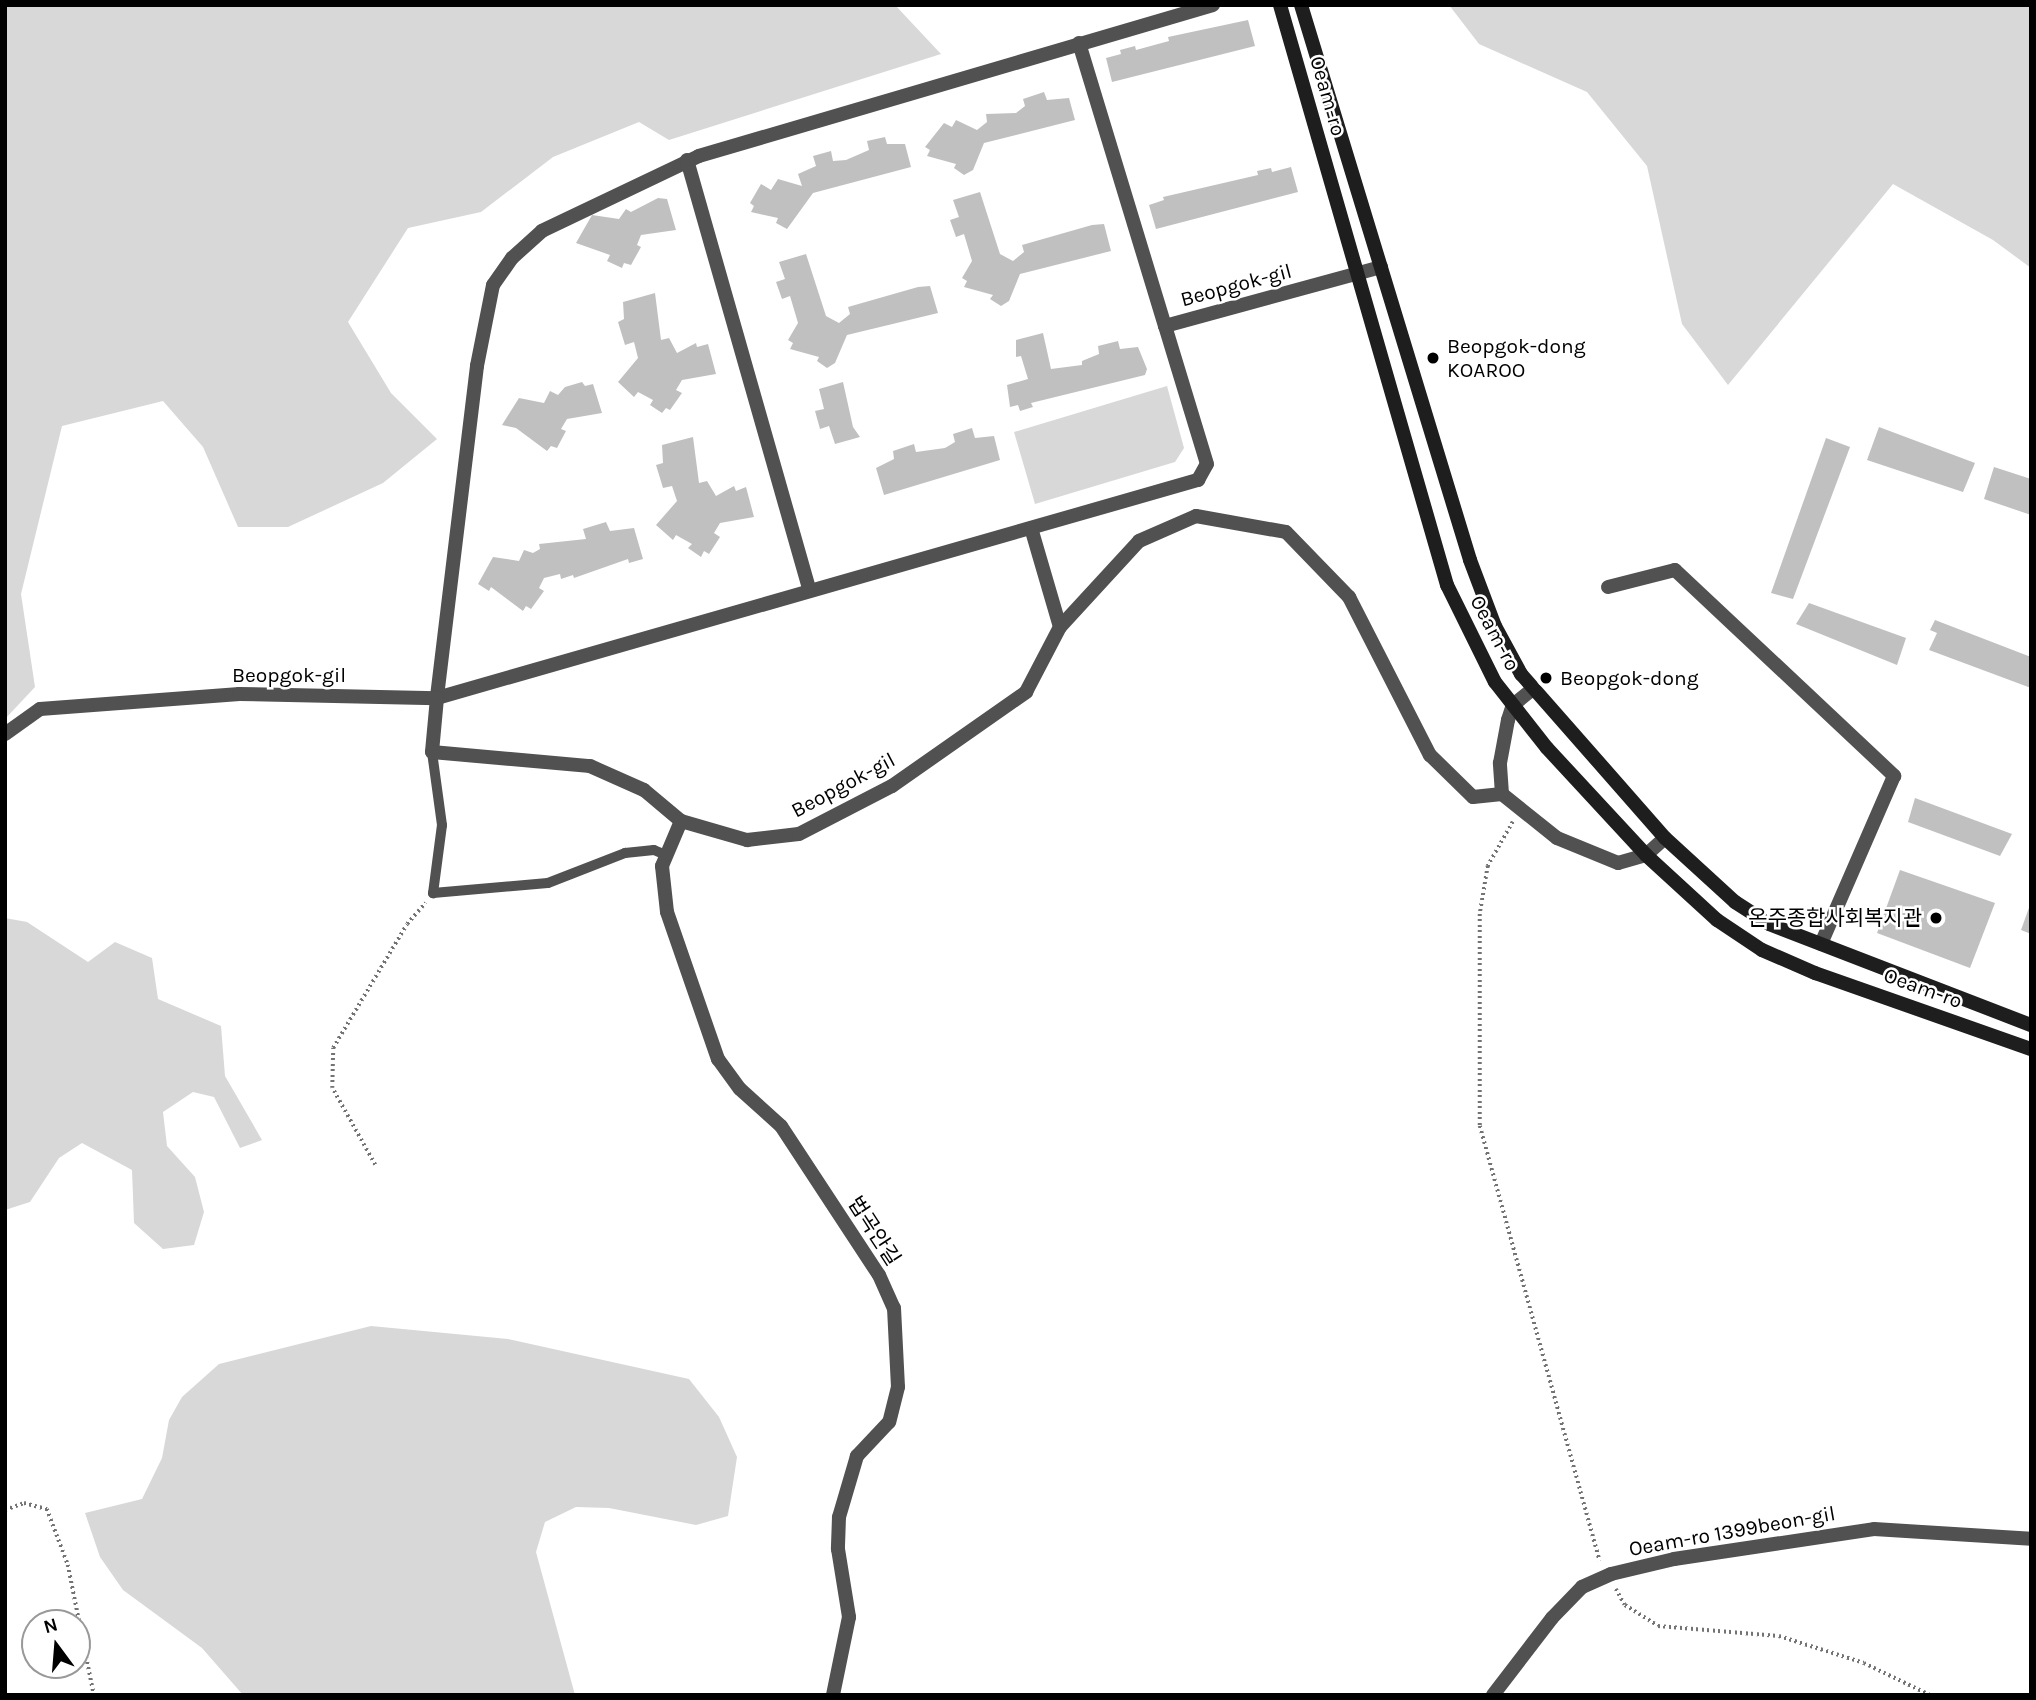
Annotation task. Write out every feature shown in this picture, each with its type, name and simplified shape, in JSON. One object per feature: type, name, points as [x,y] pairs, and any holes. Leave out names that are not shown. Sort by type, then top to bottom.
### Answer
[{"type":"main road","name":"Oeam-ro","points":[[1280,5],[1447,585],[1473,645],[1513,705],[1646,855],[1717,919],[1762,950],[2031,1049]]},
{"type":"main road","name":"Oeam-ro","points":[[1301,5],[1470,560],[1495,626],[1533,689],[1665,838],[1735,902],[1769,924],[2031,1025]]},
{"type":"street","points":[[432,752],[477,366],[493,285],[512,258],[542,231],[687,160],[1213,5]]},
{"type":"street","points":[[1079,43],[1165,326]]},
{"type":"street","points":[[687,160],[810,591]]},
{"type":"street","name":"Beopgok-gil","points":[[5,734],[40,709],[239,694],[437,698],[1198,480],[1207,464],[1165,326],[1381,267]]},
{"type":"street","name":"Beopgok-gil","points":[[432,752],[590,766],[644,790],[681,821],[747,840],[799,835],[892,786],[1027,692],[1060,627],[1139,541],[1196,516],[1286,532],[1349,597],[1430,755],[1473,797],[1502,794]]},
{"type":"street","points":[[1031,528],[1060,627]]},
{"type":"street","points":[[1608,587],[1675,570],[1895,776],[1821,944]]},
{"type":"street","points":[[1533,689],[1513,705],[1500,763],[1502,794],[1558,838],[1618,863],[1646,855],[1665,838]]},
{"type":"street","name":"법곡안길","points":[[681,821],[662,866],[667,912],[718,1059],[740,1089],[781,1126],[879,1275],[894,1308],[898,1387],[889,1422],[857,1456],[839,1517],[838,1549],[849,1617],[833,1695]]},
{"type":"street","name":"Oeam-ro 1399beon-gil","points":[[1493,1695],[1552,1618],[1582,1587],[1608,1576],[1674,1559],[1874,1529],[2031,1539]]},
{"type":"lane","points":[[432,752],[442,825],[433,893],[548,883],[625,853],[654,850],[666,855]]},
{"type":"path","points":[[1520,808],[1488,866],[1480,914],[1480,1126],[1599,1559],[1625,1605],[1658,1626],[1779,1636],[1864,1662],[1930,1695]]},
{"type":"path","points":[[375,1165],[332,1088],[333,1048],[407,924],[433,893]]},
{"type":"path","points":[[5,1510],[24,1503],[47,1509],[68,1565],[94,1695]]},
{"type":"shaded area","points":[[5,5],[895,5],[941,54],[669,140],[639,122],[553,157],[481,212],[408,228],[348,322],[391,393],[437,439],[383,483],[288,527],[238,527],[203,447],[163,401],[62,426],[21,594],[35,687],[5,719]]},
{"type":"shaded area","points":[[1449,5],[2031,5],[2031,268],[1993,240],[1893,184],[1728,385],[1682,324],[1647,166],[1587,92],[1479,44]]},
{"type":"shaded area","points":[[1167,386],[1184,448],[1175,462],[1035,504],[1014,432]]},
{"type":"shaded area","points":[[5,918],[27,922],[88,962],[115,942],[152,958],[158,999],[221,1026],[225,1076],[262,1140],[240,1148],[214,1097],[193,1092],[163,1112],[167,1146],[195,1177],[204,1212],[194,1245],[163,1249],[134,1223],[132,1170],[82,1143],[59,1158],[30,1202],[5,1210]]},
{"type":"shaded area","points":[[371,1326],[508,1339],[689,1379],[719,1417],[737,1457],[728,1516],[696,1525],[609,1508],[576,1507],[545,1522],[536,1552],[575,1695],[243,1695],[202,1648],[123,1590],[100,1557],[85,1513],[142,1499],[162,1458],[169,1420],[182,1397],[219,1364]]},
{"type":"building","points":[[1248,20],[1255,46],[1112,82],[1106,58],[1121,54],[1120,50],[1135,46],[1136,50],[1169,41],[1168,37]]},
{"type":"building","points":[[1044,92],[1047,100],[1069,98],[1075,120],[984,143],[973,170],[964,175],[954,168],[956,164],[927,156],[930,150],[925,147],[944,123],[952,127],[956,120],[977,130],[987,122],[986,114],[1016,113],[1025,106],[1023,99]]},
{"type":"building","points":[[885,137],[887,144],[905,144],[911,167],[813,193],[787,229],[776,223],[778,218],[751,212],[754,206],[750,203],[761,184],[771,190],[778,179],[802,186],[798,174],[816,166],[813,156],[831,151],[833,161],[846,160],[869,150],[867,141]]},
{"type":"building","points":[[1291,167],[1298,192],[1156,229],[1149,205],[1164,200],[1163,197],[1258,175],[1257,171],[1271,168],[1272,172]]},
{"type":"building","points":[[980,192],[1000,254],[1013,261],[1024,252],[1022,245],[1092,225],[1104,224],[1111,251],[1020,274],[1009,301],[1001,306],[990,299],[993,295],[964,287],[967,281],[962,278],[972,261],[964,234],[956,237],[950,220],[959,217],[953,200]]},
{"type":"building","points":[[658,198],[667,199],[676,230],[641,235],[637,245],[641,247],[631,265],[624,263],[622,268],[607,261],[610,255],[576,243],[592,215],[619,219],[626,209],[631,212]]},
{"type":"building","points":[[806,254],[826,316],[839,323],[850,314],[848,307],[918,287],[930,286],[938,313],[847,335],[835,363],[827,368],[817,361],[819,357],[790,349],[793,343],[788,340],[798,323],[790,296],[782,299],[776,282],[785,279],[779,262]]},
{"type":"building","points":[[655,293],[661,340],[669,338],[677,353],[696,343],[697,347],[708,344],[716,374],[682,380],[676,390],[682,393],[670,410],[666,408],[662,413],[650,405],[653,400],[638,392],[634,397],[618,382],[638,358],[634,342],[625,345],[618,322],[624,319],[623,302]]},
{"type":"building","points":[[1043,333],[1051,369],[1082,365],[1082,361],[1099,354],[1098,346],[1118,341],[1120,349],[1138,347],[1147,369],[1145,375],[1031,403],[1033,407],[1020,411],[1018,405],[1010,407],[1007,385],[1028,379],[1021,356],[1016,357],[1016,340]]},
{"type":"building","points":[[582,382],[585,386],[593,384],[602,413],[567,419],[561,429],[566,431],[557,448],[551,446],[547,451],[516,428],[502,425],[519,398],[544,403],[550,391],[558,395],[565,387]]},
{"type":"building","points":[[843,382],[853,427],[860,437],[835,444],[829,426],[820,429],[815,411],[824,409],[819,389]]},
{"type":"building","points":[[1879,427],[1975,463],[1963,492],[1867,460]]},
{"type":"building","points":[[972,428],[975,438],[994,436],[1000,460],[884,495],[876,468],[894,459],[893,451],[914,444],[916,452],[945,448],[955,442],[953,434]]},
{"type":"building","points":[[693,437],[699,483],[707,481],[716,496],[734,486],[736,491],[746,487],[754,517],[720,523],[714,533],[720,537],[709,554],[704,551],[701,557],[688,548],[692,544],[676,535],[673,540],[656,525],[677,501],[672,486],[663,488],[656,465],[663,463],[662,445]]},
{"type":"building","points":[[1826,438],[1850,447],[1793,599],[1771,593]]},
{"type":"building","points":[[1994,467],[2031,479],[2031,515],[1984,499]]},
{"type":"building","points":[[606,522],[610,531],[634,528],[643,559],[629,563],[628,559],[574,578],[573,575],[561,579],[560,574],[544,578],[539,588],[544,591],[531,609],[526,606],[523,611],[491,587],[489,591],[478,584],[493,557],[519,561],[524,550],[533,553],[540,549],[539,544],[586,539],[583,529]]},
{"type":"building","points":[[1809,603],[1906,638],[1897,665],[1796,624]]},
{"type":"building","points":[[1935,620],[2031,657],[2031,688],[1929,650],[1937,633],[1930,630]]},
{"type":"building","points":[[1915,798],[2012,834],[2000,856],[1908,822]]},
{"type":"building","name":"온주종합사회복지관","points":[[1900,870],[1995,903],[1970,968],[1877,933]]},
{"type":"building","points":[[2031,905],[2031,934],[2021,930]]},
{"type":"place","name":"Beopgok-dong KOAROO","points":[[1433,358]]},
{"type":"place","name":"Beopgok-dong","points":[[1546,678]]},
{"type":"place","name":"온주종합사회복지관","points":[[1936,918]]}]
